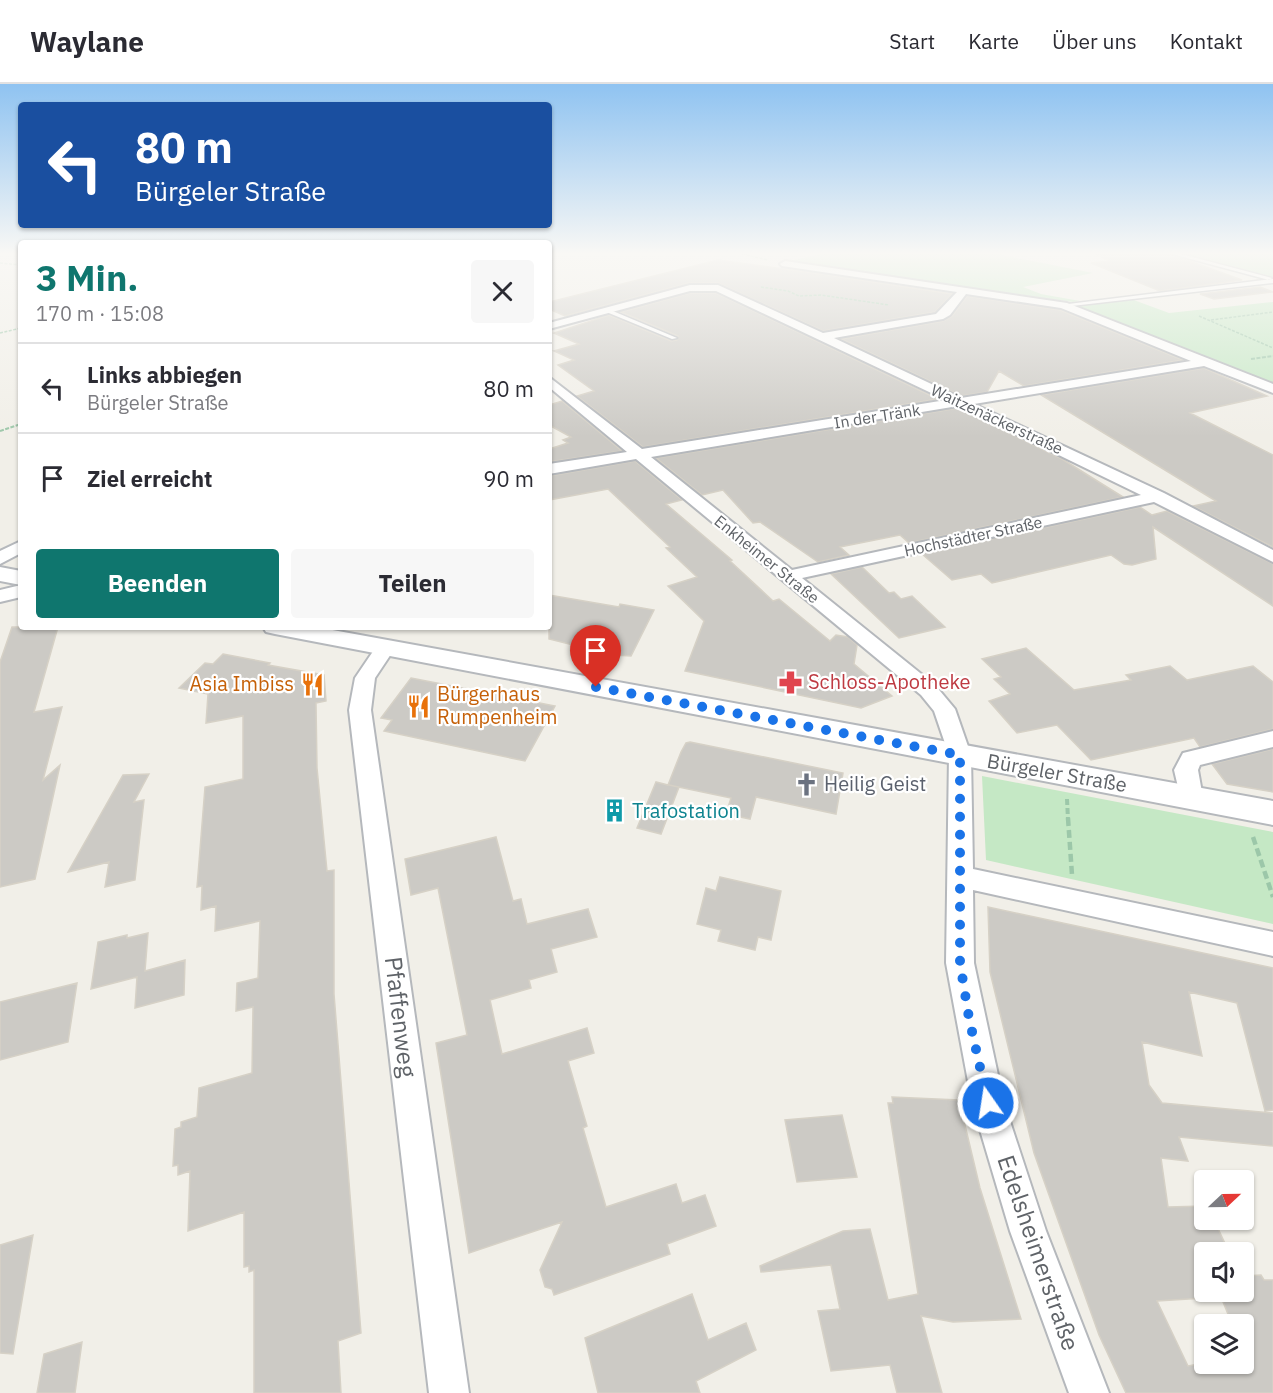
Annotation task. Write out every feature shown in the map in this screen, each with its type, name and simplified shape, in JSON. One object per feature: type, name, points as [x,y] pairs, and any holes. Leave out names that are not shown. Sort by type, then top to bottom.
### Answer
[{"type":"street","points":[[552,325],[588,315]]},
{"type":"street","name":"Waitzenäckerstraße","points":[[775,315],[1158,496],[1273,557]]},
{"type":"street","points":[[822,337],[942,315]]},
{"type":"street","points":[[1088,315],[1273,389]]},
{"type":"street","name":"In der Tränk","points":[[552,468],[1205,362]]},
{"type":"street","name":"Enkheimer Straße","points":[[552,383],[928,690],[944,709],[960,755]]},
{"type":"street","name":"Hochstädter Straße","points":[[787,576],[1158,496]]},
{"type":"street","points":[[18,551],[4,577],[18,589]]},
{"type":"street","name":"Bürgeler Straße","points":[[291,630],[1191,798],[1262,821]]},
{"type":"street","name":"Pfaffenweg","points":[[385,648],[365,678],[360,710],[449,1393]]},
{"type":"street","points":[[1191,798],[1186,770],[1191,759],[1273,739]]},
{"type":"street","name":"Edelsheimerstraße","points":[[960,755],[960,963],[963,991],[988,1103],[1028,1231],[1089,1393]]},
{"type":"street","points":[[959,876],[1273,944]]},
{"type":"lane","points":[[619,315],[675,338]]},
{"type":"path","points":[[1209,320],[1250,315]]},
{"type":"path","points":[[1199,316],[1273,348]]},
{"type":"path","points":[[0,333],[18,329]]},
{"type":"path","points":[[0,431],[18,425]]},
{"type":"path","points":[[1067,798],[1074,900]]},
{"type":"path","points":[[1262,821],[1273,897]]},
{"type":"green space","points":[[1097,315],[1273,315],[1273,385]]},
{"type":"green space","points":[[982,776],[1273,832],[1273,924],[986,860]]},
{"type":"building","points":[[609,315],[671,341],[677,340],[678,336],[628,315],[762,315],[938,399],[643,447],[577,396],[594,391],[558,365],[574,360],[554,351],[579,344],[554,333]]},
{"type":"building","points":[[788,315],[917,315],[823,331]]},
{"type":"building","points":[[1073,315],[1183,360],[1024,386],[999,371],[987,392],[961,396],[841,339],[943,321],[952,316]]},
{"type":"building","points":[[1204,368],[1267,396],[1190,413],[1273,455],[1273,547],[1193,506],[1216,501],[1041,395]]},
{"type":"building","points":[[562,401],[622,451],[552,462],[552,448],[568,443],[563,440],[571,437],[552,427],[552,404]]},
{"type":"building","points":[[958,408],[1062,459],[1123,497],[909,543],[900,535],[840,547],[849,555],[818,562],[760,522],[753,523],[723,490],[702,495],[656,458]]},
{"type":"building","points":[[635,461],[682,500],[666,504],[732,560],[730,561],[773,601],[779,599],[830,641],[836,635],[848,637],[857,645],[854,664],[892,696],[861,708],[685,671],[704,621],[668,586],[697,577],[666,548],[670,547],[608,489],[552,499],[552,475]]},
{"type":"building","points":[[1140,507],[1152,515],[1167,511],[1273,564],[1273,606],[1153,527],[1156,559],[1132,565],[1124,564],[1111,555],[992,583],[981,574],[952,580],[922,554]]},
{"type":"building","points":[[862,567],[889,593],[894,592],[901,599],[912,596],[945,627],[899,638],[831,574]]},
{"type":"building","points":[[552,596],[619,607],[620,604],[654,610],[631,656],[613,655],[549,639],[549,630],[552,630]]},
{"type":"building","points":[[12,627],[18,627],[18,630],[57,630],[34,712],[62,707],[43,780],[60,765],[35,879],[0,887],[0,662]]},
{"type":"building","points":[[1026,648],[1074,690],[1131,680],[1126,675],[1170,666],[1187,680],[1253,666],[1273,682],[1273,729],[1200,747],[1194,738],[1091,760],[1057,725],[1017,733],[989,701],[1010,694],[994,679],[1001,677],[982,659]]},
{"type":"building","points":[[223,654],[324,675],[326,701],[316,703],[317,768],[327,871],[334,870],[334,994],[361,1333],[338,1341],[341,1393],[254,1393],[254,1270],[249,1272],[249,1266],[244,1267],[244,1212],[188,1231],[190,1171],[178,1175],[178,1165],[173,1166],[175,1129],[181,1127],[181,1122],[197,1117],[199,1088],[252,1073],[253,1007],[236,1011],[237,983],[258,978],[260,921],[215,931],[216,906],[201,910],[202,886],[197,887],[205,787],[243,779],[243,716],[206,723],[208,694],[179,688],[205,663],[213,664]]},
{"type":"building","points":[[411,678],[555,706],[525,761],[384,731],[392,720],[381,718]]},
{"type":"building","points":[[686,743],[843,773],[836,814],[756,797],[750,819],[726,814],[731,798],[679,787],[661,834],[637,828],[656,782],[668,785]]},
{"type":"building","points":[[1273,749],[1273,792],[1227,784],[1212,764]]},
{"type":"building","points":[[149,774],[134,802],[144,800],[135,880],[105,887],[109,862],[68,872],[123,775]]},
{"type":"building","points":[[496,837],[513,901],[521,899],[527,924],[588,909],[597,937],[551,949],[557,972],[529,980],[531,988],[490,1000],[502,1054],[587,1028],[594,1053],[568,1061],[587,1126],[583,1128],[606,1207],[676,1184],[682,1203],[705,1195],[716,1226],[667,1244],[670,1254],[554,1295],[552,1289],[545,1287],[540,1270],[562,1222],[469,1253],[436,1043],[467,1035],[438,888],[411,895],[405,859]]},
{"type":"building","points":[[720,877],[781,891],[771,940],[758,937],[755,950],[718,941],[721,930],[697,924],[706,888],[716,891]]},
{"type":"building","points":[[988,907],[1273,968],[1273,1110],[1265,1111],[1237,1003],[1189,992],[1202,1056],[1142,1042],[1149,1085],[1162,1103],[1273,1113],[1273,1146],[1179,1137],[1188,1161],[1161,1158],[1168,1207],[1194,1206],[1194,1230],[1219,1230],[1224,1242],[1194,1242],[1194,1299],[1157,1301],[1188,1366],[1194,1365],[1194,1374],[1254,1374],[1254,1314],[1228,1314],[1223,1302],[1254,1302],[1254,1275],[1261,1275],[1264,1280],[1273,1280],[1273,1393],[1126,1393],[1099,1335],[1034,1153],[990,972]]},
{"type":"building","points":[[148,933],[145,971],[185,960],[184,995],[135,1008],[137,977],[91,989],[98,942]]},
{"type":"building","points":[[77,983],[68,1042],[0,1060],[0,1002]]},
{"type":"building","points":[[892,1097],[959,1100],[980,1188],[1021,1319],[953,1322],[921,1316],[942,1393],[897,1393],[890,1365],[831,1371],[818,1311],[840,1309],[831,1265],[761,1272],[760,1266],[843,1231],[870,1229],[888,1300],[918,1294],[888,1103],[893,1103]]},
{"type":"building","points":[[842,1115],[857,1177],[797,1182],[785,1120]]},
{"type":"building","points":[[33,1235],[13,1354],[0,1353],[0,1245]]},
{"type":"building","points":[[692,1294],[708,1340],[746,1323],[756,1350],[696,1381],[700,1393],[598,1393],[585,1338]]},
{"type":"building","points":[[82,1342],[75,1393],[37,1393],[44,1354]]},
{"type":"place","name":"Schloss-Apotheke","points":[[790,682]]},
{"type":"place","name":"Asia Imbiss","points":[[312,684]]},
{"type":"place","name":"Bürgerhaus Rumpenheim","points":[[419,706]]},
{"type":"place","name":"Heilig Geist","points":[[806,784]]},
{"type":"place","name":"Trafostation","points":[[614,811]]},
{"type":"route","points":[[596,687],[960,755],[960,963],[963,991],[988,1103]]}]
